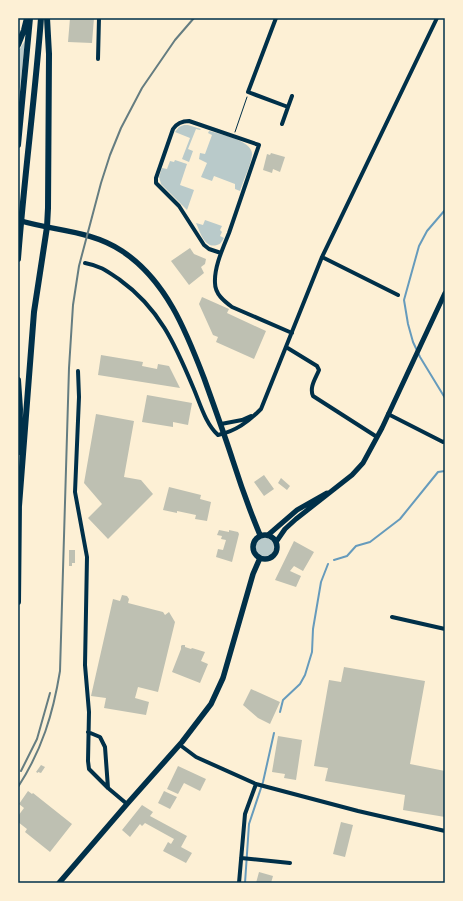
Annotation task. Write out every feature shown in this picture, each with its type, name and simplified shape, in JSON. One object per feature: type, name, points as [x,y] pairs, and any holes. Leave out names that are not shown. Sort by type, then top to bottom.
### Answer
[{"type":"main road","points":[[18,44],[27,18]]},
{"type":"main road","points":[[18,145],[30,18]]},
{"type":"main road","points":[[18,259],[22,198],[38,61],[41,18]]},
{"type":"main road","points":[[19,506],[34,312],[47,226],[49,54],[47,18]]},
{"type":"main road","points":[[18,108],[19,135]]},
{"type":"main road","points":[[18,220],[73,231],[97,239],[121,250],[140,265],[156,282],[169,301],[190,342],[225,434],[233,462],[260,535]]},
{"type":"main road","points":[[18,380],[20,409],[18,602]]},
{"type":"main road","points":[[18,497],[19,506]]},
{"type":"main road","points":[[260,535],[268,535],[276,542],[277,550],[275,554],[268,559],[260,558],[252,549],[254,541],[260,535]]},
{"type":"main road","points":[[59,883],[180,745],[211,704],[223,678],[260,558]]},
{"type":"street","points":[[98,59],[99,18]]},
{"type":"street","points":[[276,18],[248,92],[288,107]]},
{"type":"street","points":[[85,262],[102,267],[136,292],[157,316],[168,333],[210,426],[218,435],[235,430],[243,425],[260,409],[322,257],[437,18]]},
{"type":"street","points":[[282,124],[292,96]]},
{"type":"street","points":[[221,253],[209,249],[200,241],[179,206],[156,183],[156,178],[173,128],[178,123],[189,121],[259,145],[221,253],[214,285],[218,295],[232,307],[292,333]]},
{"type":"street","points":[[322,257],[398,295]]},
{"type":"street","points":[[276,542],[285,529],[352,475],[363,463],[377,437],[445,293]]},
{"type":"street","points":[[286,347],[317,366],[319,370],[312,387],[311,392],[313,396],[377,437]]},
{"type":"street","points":[[78,371],[79,397],[75,492],[87,557],[85,665],[89,712],[88,762],[89,769],[127,804]]},
{"type":"street","points":[[388,414],[443,442],[445,441]]},
{"type":"street","points":[[221,424],[242,420],[255,415]]},
{"type":"street","points":[[268,535],[297,510],[335,489]]},
{"type":"street","points":[[297,510],[301,515]]},
{"type":"street","points":[[392,616],[445,629]]},
{"type":"street","points":[[88,732],[100,738],[105,747],[108,788]]},
{"type":"street","points":[[180,745],[196,757],[258,785],[358,811],[445,831]]},
{"type":"street","points":[[239,883],[243,858],[246,814],[258,785]]},
{"type":"street","points":[[243,858],[290,863]]},
{"type":"path","points":[[233,136],[248,92]]},
{"type":"shaded area","points":[[25,41],[20,89],[18,85],[18,51]]},
{"type":"shaded area","points":[[184,125],[201,129],[196,129],[188,149],[193,151],[189,162],[182,159],[190,138],[175,132],[179,127]]},
{"type":"shaded area","points":[[209,131],[228,136],[242,142],[251,150],[252,155],[250,163],[240,191],[235,189],[235,184],[214,176],[212,181],[201,177],[207,163],[199,159],[200,153],[205,154],[212,135],[208,133]]},
{"type":"shaded area","points":[[175,160],[187,164],[180,185],[194,190],[187,210],[161,184],[159,177],[162,168],[167,169],[170,161],[174,162]]},
{"type":"shaded area","points":[[205,220],[222,226],[220,236],[224,238],[220,244],[213,246],[206,242],[203,238],[196,223],[203,225]]},
{"type":"shaded area","points":[[264,537],[271,540],[274,547],[271,554],[264,557],[257,554],[254,547],[257,540]]},
{"type":"building","points":[[70,18],[94,18],[92,43],[68,42]]},
{"type":"building","points":[[271,153],[285,157],[280,172],[273,169],[272,173],[263,170],[267,154],[270,155]]},
{"type":"building","points":[[190,248],[194,254],[206,259],[205,264],[201,267],[204,273],[189,285],[171,261]]},
{"type":"building","points":[[202,297],[229,309],[227,313],[266,331],[254,359],[216,342],[218,337],[213,335],[199,304]]},
{"type":"building","points":[[101,355],[143,362],[142,366],[157,369],[158,364],[169,366],[180,388],[98,375]]},
{"type":"building","points":[[147,395],[192,403],[188,425],[173,422],[173,427],[142,422]]},
{"type":"building","points":[[96,414],[134,421],[124,477],[141,480],[153,494],[108,539],[88,518],[102,504],[84,483]]},
{"type":"building","points":[[264,475],[274,489],[264,496],[254,482]]},
{"type":"building","points":[[281,478],[290,486],[287,490],[278,483]]},
{"type":"building","points":[[169,487],[201,495],[200,499],[211,502],[207,521],[195,519],[196,515],[163,510]]},
{"type":"building","points":[[219,530],[229,532],[229,530],[238,532],[239,534],[232,562],[216,557],[218,549],[223,550],[226,540],[221,539],[222,536],[217,535]]},
{"type":"building","points":[[294,541],[314,552],[303,571],[294,566],[290,571],[301,576],[296,587],[275,580]]},
{"type":"building","points":[[69,550],[75,550],[75,563],[72,563],[72,566],[69,566]]},
{"type":"building","points":[[122,595],[127,596],[129,599],[128,603],[163,612],[165,615],[169,612],[175,622],[158,692],[138,687],[135,698],[149,702],[146,715],[104,708],[106,698],[91,696],[113,599],[120,601]]},
{"type":"building","points":[[182,645],[185,645],[185,647],[191,649],[205,652],[201,661],[208,664],[200,683],[172,672]]},
{"type":"building","points":[[344,667],[425,681],[410,764],[445,771],[445,817],[403,810],[405,795],[325,781],[328,768],[314,766],[329,680],[341,682]]},
{"type":"building","points":[[251,689],[280,702],[270,724],[258,718],[243,705]]},
{"type":"building","points":[[278,736],[302,740],[296,780],[284,778],[285,774],[272,772]]},
{"type":"building","points":[[41,765],[45,767],[41,773],[36,772]]},
{"type":"building","points":[[178,766],[206,779],[200,791],[184,783],[178,794],[167,789]]},
{"type":"building","points":[[28,791],[32,794],[33,793],[72,824],[50,852],[25,832],[27,829],[18,822],[18,816],[24,808],[19,804]]},
{"type":"building","points":[[164,791],[177,797],[170,809],[158,803]]},
{"type":"building","points":[[142,805],[153,812],[150,816],[187,836],[181,847],[192,853],[186,863],[163,851],[168,842],[171,844],[174,839],[145,823],[142,826],[140,824],[130,837],[122,830]]},
{"type":"building","points":[[341,822],[353,825],[345,857],[333,854]]},
{"type":"building","points":[[259,872],[273,876],[271,883],[256,883]]},
{"type":"waterway","points":[[445,210],[427,231],[419,246],[404,300],[413,342],[420,357],[445,398]]},
{"type":"waterway","points":[[334,560],[347,556],[356,546],[370,542],[400,519],[438,472],[445,471]]},
{"type":"waterway","points":[[280,712],[283,700],[300,684],[305,675],[312,652],[313,629],[321,582],[328,564]]},
{"type":"waterway","points":[[245,883],[249,824],[263,782],[274,733]]},
{"type":"railway","points":[[18,787],[40,745],[50,717],[60,671],[69,368],[73,305],[79,266],[101,183],[121,128],[142,88],[175,40],[194,18]]},
{"type":"railway","points":[[21,771],[37,739],[50,693]]}]
